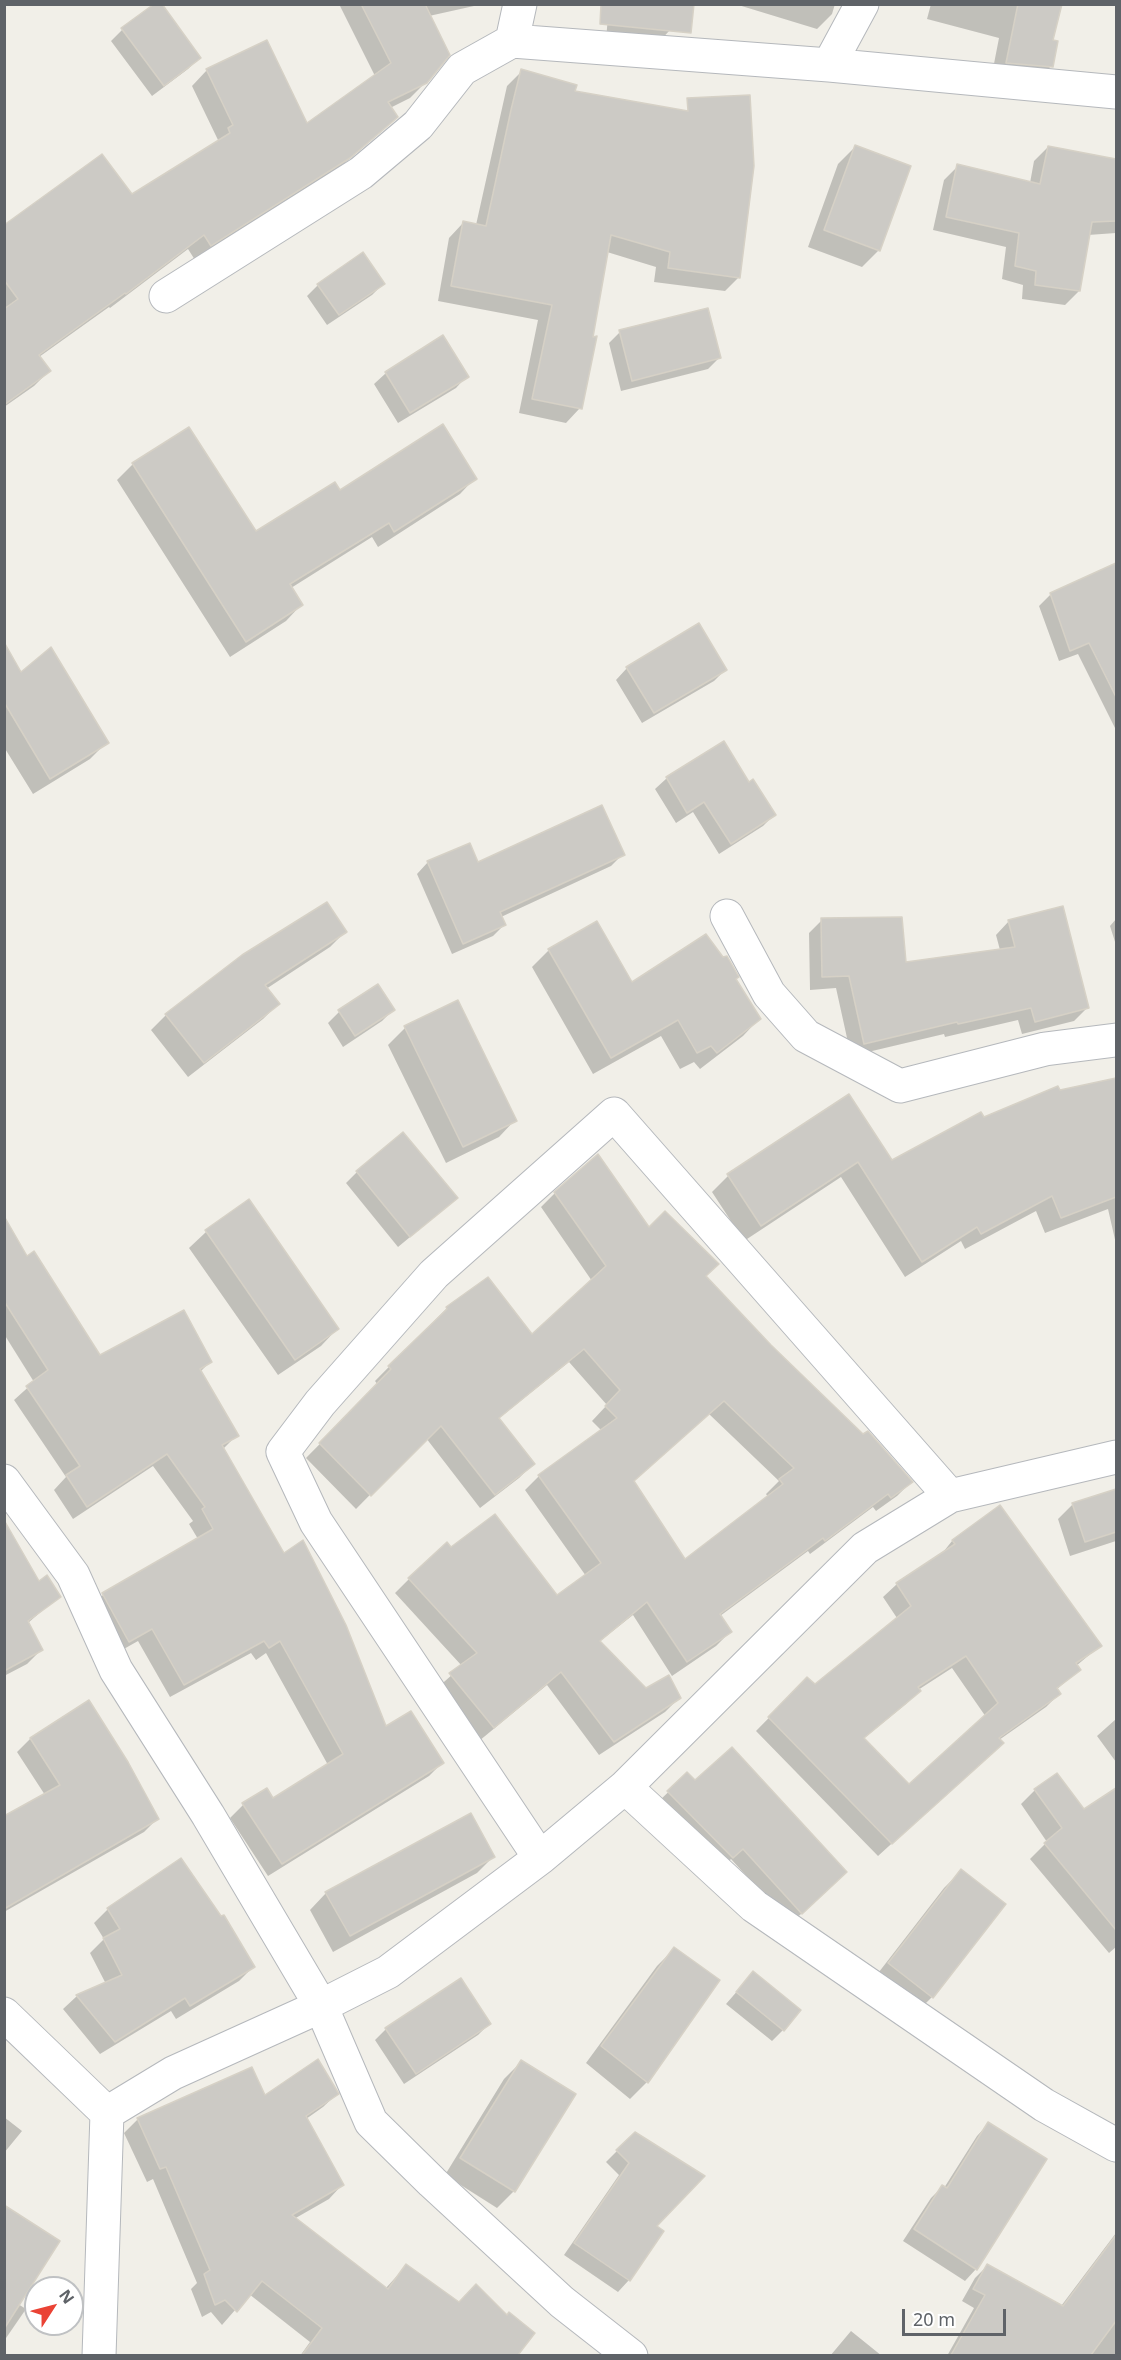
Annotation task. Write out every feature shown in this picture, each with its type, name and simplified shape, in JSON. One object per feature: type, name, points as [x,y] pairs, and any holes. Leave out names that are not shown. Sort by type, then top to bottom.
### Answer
[{"type":"street","points":[[512,41],[520,4]]},
{"type":"street","points":[[829,65],[862,4]]},
{"type":"street","points":[[166,296],[361,173],[418,125],[462,69],[512,41],[829,65],[1116,92]]},
{"type":"street","points":[[727,916],[769,994],[806,1036],[900,1086],[1045,1049],[1116,1040]]},
{"type":"street","points":[[540,1858],[316,1522],[283,1452],[320,1403],[434,1274],[614,1114],[950,1496]]},
{"type":"street","points":[[106,2113],[173,2073],[321,2006],[388,1972],[540,1858],[625,1787],[865,1548],[950,1496],[1116,1457]]},
{"type":"street","points":[[4,1481],[73,1575],[116,1670],[208,1815],[321,2006],[371,2122],[432,2182],[562,2302],[631,2355]]},
{"type":"street","points":[[625,1787],[754,1906],[1044,2105],[1116,2145]]},
{"type":"street","points":[[4,2014],[106,2113],[99,2355]]},
{"type":"building","points":[[154,4],[162,4],[201,58],[164,86],[121,28]]},
{"type":"building","points":[[361,4],[425,4],[450,55],[427,83],[388,102],[398,117],[350,158],[211,246],[204,235],[126,294],[39,355],[51,371],[4,405],[4,309],[18,299],[4,280],[4,225],[102,154],[132,194],[230,133],[228,128],[233,125],[206,69],[267,40],[307,123],[391,63]]},
{"type":"building","points":[[601,4],[694,4],[691,33],[600,24]]},
{"type":"building","points":[[1018,4],[1062,4],[1053,40],[1058,41],[1053,67],[1006,63]]},
{"type":"building","points":[[521,69],[577,85],[575,91],[688,111],[687,98],[750,95],[754,166],[740,278],[668,268],[670,252],[611,235],[593,337],[597,336],[582,409],[532,399],[552,305],[451,286],[463,221],[486,226]]},
{"type":"building","points":[[855,145],[911,166],[880,251],[824,230]]},
{"type":"building","points":[[1048,146],[1116,159],[1116,221],[1092,222],[1080,291],[1035,285],[1036,271],[1015,266],[1019,233],[946,217],[957,164],[1040,184]]},
{"type":"building","points":[[363,252],[385,284],[339,315],[317,284]]},
{"type":"building","points":[[708,308],[721,358],[632,381],[619,330]]},
{"type":"building","points":[[443,335],[469,377],[410,413],[385,372]]},
{"type":"building","points":[[443,424],[477,479],[394,532],[389,523],[290,584],[303,605],[246,642],[132,463],[189,427],[256,531],[335,482],[340,490]]},
{"type":"building","points":[[1116,563],[1116,697],[1089,643],[1070,651],[1050,593]]},
{"type":"building","points":[[699,623],[727,670],[654,713],[626,667]]},
{"type":"building","points":[[4,642],[21,672],[51,647],[109,743],[50,779],[4,702]]},
{"type":"building","points":[[724,741],[749,782],[753,779],[776,815],[731,844],[704,802],[687,813],[666,777]]},
{"type":"building","points":[[602,805],[625,855],[500,912],[506,925],[463,944],[427,861],[470,843],[478,862]]},
{"type":"building","points":[[327,902],[347,932],[265,985],[280,1004],[204,1063],[165,1014],[242,955]]},
{"type":"building","points":[[1063,906],[1089,1008],[1035,1022],[1031,1008],[958,1024],[957,1022],[864,1044],[849,976],[822,977],[821,918],[902,917],[906,962],[1015,947],[1008,920]]},
{"type":"building","points":[[597,921],[632,982],[706,934],[723,957],[727,956],[739,977],[736,979],[761,1019],[717,1053],[711,1046],[697,1053],[678,1020],[611,1058],[548,949]]},
{"type":"building","points":[[378,984],[395,1010],[355,1036],[338,1010]]},
{"type":"building","points":[[458,1000],[517,1121],[463,1147],[404,1026]]},
{"type":"building","points":[[1116,1078],[1116,1197],[1061,1218],[1052,1196],[981,1234],[977,1227],[922,1262],[858,1162],[761,1226],[727,1174],[849,1094],[892,1160],[981,1112],[984,1117],[1058,1086],[1060,1090]]},
{"type":"building","points":[[403,1132],[458,1198],[410,1237],[356,1171]]},
{"type":"building","points":[[598,1154],[649,1227],[665,1211],[719,1264],[706,1276],[771,1345],[863,1434],[868,1431],[913,1482],[891,1498],[888,1494],[825,1541],[823,1538],[720,1614],[732,1632],[687,1662],[647,1602],[600,1641],[646,1688],[669,1675],[681,1698],[614,1742],[561,1672],[494,1728],[449,1673],[477,1653],[408,1578],[447,1542],[451,1547],[495,1514],[557,1595],[601,1563],[538,1475],[617,1418],[605,1406],[620,1390],[584,1349],[499,1418],[535,1464],[495,1495],[441,1426],[371,1496],[319,1443],[391,1369],[388,1366],[447,1309],[446,1307],[488,1277],[532,1334],[606,1266],[554,1192]],"holes":[[[724,1401],[794,1468],[779,1479],[783,1484],[685,1559],[634,1481]]]},
{"type":"building","points":[[249,1199],[339,1329],[295,1360],[205,1230]]},
{"type":"building","points":[[4,1216],[27,1256],[34,1251],[100,1355],[184,1310],[212,1362],[200,1369],[239,1436],[222,1445],[284,1553],[303,1540],[346,1625],[386,1726],[411,1711],[444,1763],[282,1864],[242,1803],[267,1788],[273,1798],[343,1754],[280,1641],[269,1648],[264,1641],[184,1685],[152,1629],[129,1642],[102,1593],[213,1529],[202,1509],[205,1507],[167,1454],[87,1507],[66,1475],[80,1466],[26,1386],[48,1370],[4,1301]]},
{"type":"building","points":[[1116,1489],[1116,1532],[1085,1542],[1072,1503]]},
{"type":"building","points":[[1000,1505],[1102,1646],[1076,1663],[1081,1670],[1057,1688],[1061,1694],[999,1738],[1004,1743],[892,1844],[768,1717],[807,1677],[815,1684],[911,1606],[896,1583],[955,1544],[952,1540]],"holes":[[[966,1656],[998,1703],[909,1784],[864,1738],[921,1691],[918,1687]]]},
{"type":"building","points":[[4,1520],[39,1581],[47,1575],[61,1597],[28,1621],[43,1650],[4,1671]]},
{"type":"building","points":[[89,1700],[128,1762],[159,1819],[4,1909],[4,1816],[60,1785],[30,1738]]},
{"type":"building","points":[[732,1747],[847,1872],[802,1914],[743,1849],[733,1858],[667,1791],[687,1772],[695,1780]]},
{"type":"building","points":[[1057,1773],[1084,1809],[1116,1788],[1116,1930],[1044,1843],[1062,1828],[1034,1789]]},
{"type":"building","points":[[471,1813],[495,1857],[350,1936],[325,1892]]},
{"type":"building","points":[[181,1858],[221,1916],[224,1915],[255,1967],[190,2006],[185,1998],[115,2042],[76,1995],[122,1975],[103,1938],[120,1929],[107,1908]]},
{"type":"building","points":[[961,1869],[1006,1904],[933,1998],[888,1963]]},
{"type":"building","points":[[674,1947],[720,1980],[648,2083],[601,2046]]},
{"type":"building","points":[[753,1971],[801,2010],[784,2031],[736,1992]]},
{"type":"building","points":[[461,1978],[491,2024],[416,2074],[385,2028]]},
{"type":"building","points":[[318,2059],[339,2094],[306,2116],[344,2185],[292,2215],[388,2289],[406,2264],[459,2302],[476,2284],[507,2315],[509,2312],[535,2333],[518,2355],[302,2355],[322,2328],[262,2281],[237,2312],[225,2300],[215,2305],[204,2274],[210,2270],[166,2167],[160,2169],[137,2118],[252,2067],[265,2095]]},
{"type":"building","points":[[521,2060],[576,2094],[515,2192],[460,2158]]},
{"type":"building","points":[[988,2122],[1047,2159],[977,2270],[914,2229],[942,2185],[947,2188]]},
{"type":"building","points":[[635,2132],[705,2176],[657,2226],[664,2231],[630,2281],[574,2243],[629,2163],[616,2150]]},
{"type":"building","points":[[4,2205],[60,2241],[38,2276],[24,2276],[24,2298],[4,2329]]},
{"type":"building","points":[[1116,2235],[1116,2321],[1091,2355],[951,2355],[985,2295],[973,2289],[987,2264],[1063,2306]]}]
